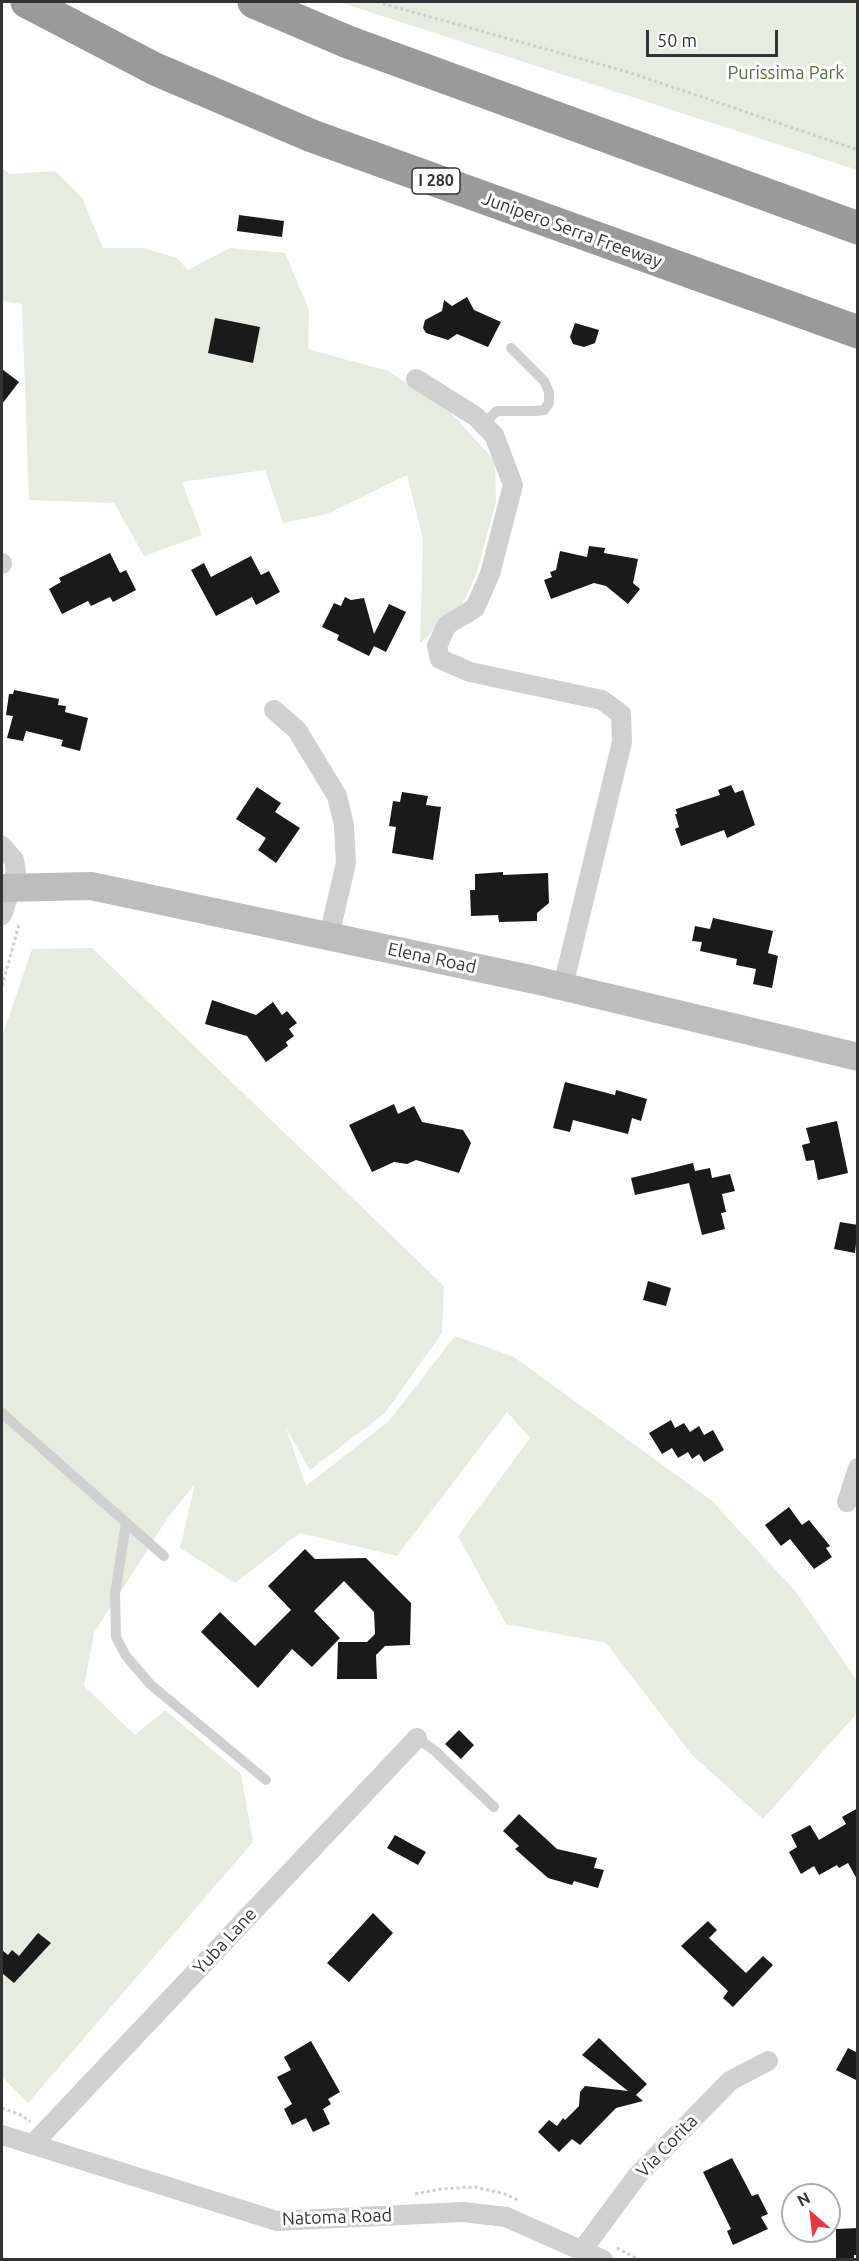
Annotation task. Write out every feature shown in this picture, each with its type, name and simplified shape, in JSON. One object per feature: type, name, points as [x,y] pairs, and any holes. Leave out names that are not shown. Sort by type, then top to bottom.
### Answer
[{"type":"highway","name":"Junipero Serra Freeway","points":[[27,2],[154,69],[302,132],[858,332]]},
{"type":"highway","points":[[254,2],[359,46],[858,228]]},
{"type":"street","points":[[416,379],[475,416],[494,435],[513,485],[490,574],[483,591],[475,608],[447,625],[437,646],[440,659],[470,672],[602,700],[621,714],[622,742],[563,986]]},
{"type":"street","points":[[274,710],[297,730],[337,796],[344,825],[346,863],[329,936]]},
{"type":"street","points":[[2,846],[14,860],[16,872],[7,888],[2,915]]},
{"type":"street","name":"Elena Road","points":[[7,888],[91,886],[563,986],[858,1057]]},
{"type":"street","points":[[847,1502],[858,1468]]},
{"type":"street","name":"Yuba Lane","points":[[38,2139],[417,1738]]},
{"type":"street","name":"Via Corita","points":[[588,2242],[637,2176],[730,2081],[768,2061]]},
{"type":"street","name":"Natoma Road","points":[[2,2135],[38,2139],[277,2221],[462,2212],[506,2217],[588,2242],[603,2259]]},
{"type":"lane","points":[[483,424],[497,411],[544,410],[549,402],[549,392],[544,381],[511,348]]},
{"type":"lane","points":[[2,1413],[164,1556]]},
{"type":"lane","points":[[126,1523],[115,1594],[116,1637],[126,1656],[151,1685],[266,1780]]},
{"type":"lane","points":[[417,1738],[435,1751],[494,1807]]},
{"type":"path","points":[[376,2],[628,72],[858,150]]},
{"type":"path","points":[[2,986],[20,922]]},
{"type":"path","points":[[2,2108],[23,2116],[38,2139]]},
{"type":"path","points":[[412,2195],[441,2188],[475,2187],[505,2194],[526,2204]]},
{"type":"path","points":[[588,2242],[640,2259]]},
{"type":"green space","name":"Purissima Park","points":[[339,2],[857,2],[857,170]]},
{"type":"green space","points":[[2,168],[10,174],[55,171],[82,198],[103,248],[143,248],[177,258],[188,270],[230,248],[285,253],[309,310],[308,349],[388,371],[450,412],[495,461],[496,502],[476,575],[462,604],[420,643],[423,539],[407,475],[327,514],[283,523],[265,470],[182,482],[202,535],[144,556],[114,503],[29,500],[22,304],[2,301]]},
{"type":"green space","points":[[92,948],[444,1286],[442,1333],[384,1414],[310,1470],[286,1428],[306,1486],[389,1421],[455,1336],[514,1357],[712,1501],[796,1592],[857,1681],[857,1713],[763,1819],[692,1755],[606,1643],[506,1624],[458,1536],[530,1438],[507,1412],[397,1556],[300,1533],[235,1583],[180,1548],[195,1484],[169,1516],[94,1633],[84,1686],[135,1735],[165,1710],[241,1774],[253,1842],[28,2103],[2,2077],[2,1037],[32,949]]},
{"type":"building","points":[[239,215],[284,221],[282,237],[237,231]]},
{"type":"building","points":[[467,297],[474,310],[501,322],[488,347],[457,334],[448,340],[426,333],[423,328],[425,320],[442,311],[444,300],[452,306]]},
{"type":"building","points":[[215,318],[260,327],[253,363],[208,353]]},
{"type":"building","points":[[575,323],[599,330],[595,343],[584,347],[573,344],[570,337]]},
{"type":"building","points":[[2,369],[19,382],[2,404]]},
{"type":"building","points":[[589,546],[605,548],[604,553],[638,559],[633,583],[640,589],[628,604],[606,586],[594,583],[551,599],[544,580],[552,577],[550,572],[556,570],[560,551],[587,557]]},
{"type":"building","points":[[110,553],[120,573],[126,570],[136,590],[113,602],[110,597],[91,606],[88,601],[62,614],[49,589],[61,582],[59,578]]},
{"type":"building","points":[[251,556],[261,575],[269,571],[280,592],[256,605],[252,597],[216,616],[191,570],[204,563],[211,577]]},
{"type":"building","points":[[345,597],[351,600],[364,598],[374,634],[389,604],[406,612],[386,652],[374,646],[369,656],[337,640],[339,635],[322,627],[334,603],[341,606]]},
{"type":"building","points":[[14,690],[59,699],[58,705],[66,706],[65,712],[88,718],[80,751],[61,746],[63,740],[26,731],[23,741],[7,738],[13,716],[6,715],[9,694],[13,694]]},
{"type":"building","points":[[731,785],[735,793],[743,790],[755,825],[727,838],[724,830],[681,846],[675,829],[679,827],[675,814],[677,814],[676,809],[720,795],[718,790]]},
{"type":"building","points":[[257,787],[281,803],[275,812],[300,828],[276,863],[258,850],[266,838],[236,819]]},
{"type":"building","points":[[402,792],[428,796],[426,805],[441,807],[433,860],[392,853],[396,827],[389,826],[393,801],[400,802]]},
{"type":"building","points":[[503,872],[503,875],[548,873],[549,903],[537,913],[537,921],[499,922],[498,915],[471,916],[470,890],[475,890],[475,874]]},
{"type":"building","points":[[713,918],[773,931],[768,953],[778,956],[772,988],[753,984],[756,969],[736,965],[737,959],[700,951],[702,942],[692,941],[695,926],[710,929]]},
{"type":"building","points":[[212,1000],[256,1015],[273,1002],[282,1015],[287,1011],[297,1023],[289,1029],[294,1036],[286,1042],[288,1046],[266,1062],[247,1036],[205,1024]]},
{"type":"building","points":[[565,1082],[615,1095],[616,1090],[647,1099],[641,1121],[632,1118],[628,1134],[573,1120],[570,1132],[553,1128]]},
{"type":"building","points":[[394,1104],[398,1114],[414,1106],[422,1122],[463,1130],[471,1143],[459,1173],[416,1160],[407,1164],[394,1162],[372,1172],[349,1125]]},
{"type":"building","points":[[837,1121],[848,1173],[818,1180],[814,1160],[806,1161],[802,1145],[810,1143],[806,1128]]},
{"type":"building","points":[[693,1163],[695,1171],[710,1168],[712,1178],[730,1174],[735,1191],[722,1194],[726,1212],[721,1213],[725,1229],[702,1235],[689,1183],[635,1195],[631,1178]]},
{"type":"building","points":[[840,1222],[858,1225],[855,1253],[834,1249]]},
{"type":"building","points":[[648,1281],[671,1288],[666,1306],[643,1300]]},
{"type":"building","points":[[671,1420],[675,1428],[684,1423],[690,1432],[699,1426],[704,1435],[713,1430],[724,1450],[704,1462],[699,1454],[692,1459],[688,1452],[678,1458],[672,1448],[662,1454],[649,1433]]},
{"type":"building","points":[[789,1507],[802,1525],[809,1520],[830,1546],[826,1548],[832,1557],[814,1569],[790,1539],[781,1546],[765,1525]]},
{"type":"building","points":[[305,1549],[315,1559],[366,1558],[411,1603],[410,1645],[385,1646],[376,1655],[377,1679],[337,1679],[338,1642],[367,1642],[375,1634],[374,1612],[344,1581],[314,1611],[340,1638],[312,1667],[292,1649],[258,1688],[201,1632],[220,1612],[255,1646],[291,1610],[268,1586]]},
{"type":"building","points":[[459,1730],[474,1745],[461,1759],[445,1744]]},
{"type":"building","points":[[858,1808],[858,1881],[848,1863],[839,1868],[837,1865],[819,1875],[814,1866],[801,1874],[789,1852],[797,1847],[791,1835],[810,1825],[819,1840],[846,1824],[842,1817]]},
{"type":"building","points":[[519,1814],[557,1849],[597,1858],[594,1868],[604,1870],[598,1888],[574,1881],[572,1885],[548,1878],[515,1849],[519,1846],[503,1831]]},
{"type":"building","points":[[395,1835],[426,1852],[418,1865],[387,1848]]},
{"type":"building","points":[[373,1913],[393,1933],[349,1982],[327,1963]]},
{"type":"building","points":[[708,1921],[717,1930],[709,1938],[746,1973],[763,1956],[773,1965],[733,2007],[723,1998],[728,1991],[681,1946]]},
{"type":"building","points":[[38,1933],[51,1943],[14,1983],[2,1973],[2,1950],[8,1955],[12,1950],[19,1956]]},
{"type":"building","points":[[599,2038],[647,2084],[636,2095],[643,2101],[616,2108],[580,2145],[572,2139],[559,2152],[538,2132],[549,2120],[557,2126],[563,2118],[565,2120],[579,2106],[580,2092],[585,2086],[628,2091],[582,2055]]},
{"type":"building","points":[[311,2041],[340,2092],[328,2099],[331,2104],[323,2109],[330,2124],[313,2132],[306,2118],[292,2125],[284,2109],[292,2104],[277,2077],[291,2070],[284,2057]]},
{"type":"building","points":[[848,2048],[858,2053],[858,2081],[836,2070]]},
{"type":"building","points":[[732,2158],[752,2196],[758,2194],[768,2214],[761,2217],[768,2229],[733,2245],[727,2231],[731,2229],[703,2172]]},
{"type":"building","points":[[858,2228],[858,2255],[854,2255],[854,2259],[836,2259],[836,2243],[841,2243],[841,2229]]}]
